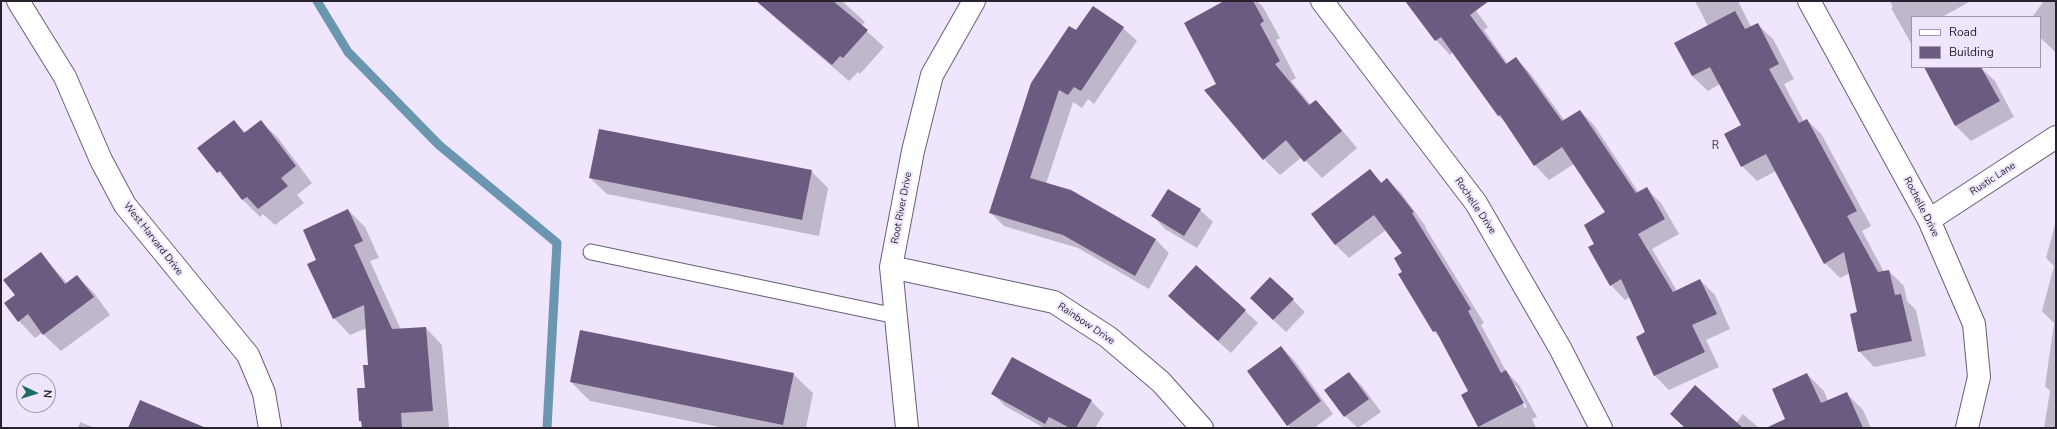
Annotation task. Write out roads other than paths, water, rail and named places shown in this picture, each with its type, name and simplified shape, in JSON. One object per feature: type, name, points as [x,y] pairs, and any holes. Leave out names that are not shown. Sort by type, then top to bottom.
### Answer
[{"type":"street","name":"West Harvard Drive","points":[[18,1],[65,77],[101,160],[125,205],[248,355],[264,393],[270,428]]},
{"type":"street","name":"Rochelle Drive","points":[[1322,1],[1476,203],[1560,348],[1601,428]]},
{"type":"street","name":"Rochelle Drive","points":[[1809,1],[1929,220],[1974,324],[1979,377],[1967,428]]},
{"type":"street","name":"Root River Drive","points":[[907,428],[891,267],[913,151],[932,75],[969,3]]},
{"type":"street","name":"Rustic Lane","points":[[1929,220],[2056,137]]},
{"type":"street","name":"Rainbow Drive","points":[[891,267],[1054,302],[1108,337],[1161,382],[1202,428]]},
{"type":"lane","points":[[591,252],[896,316]]},
{"type":"waterway","points":[[317,1],[348,52],[439,145],[557,243],[547,428]]},
{"type":"district","name":"R","points":[[1716,146]]}]
